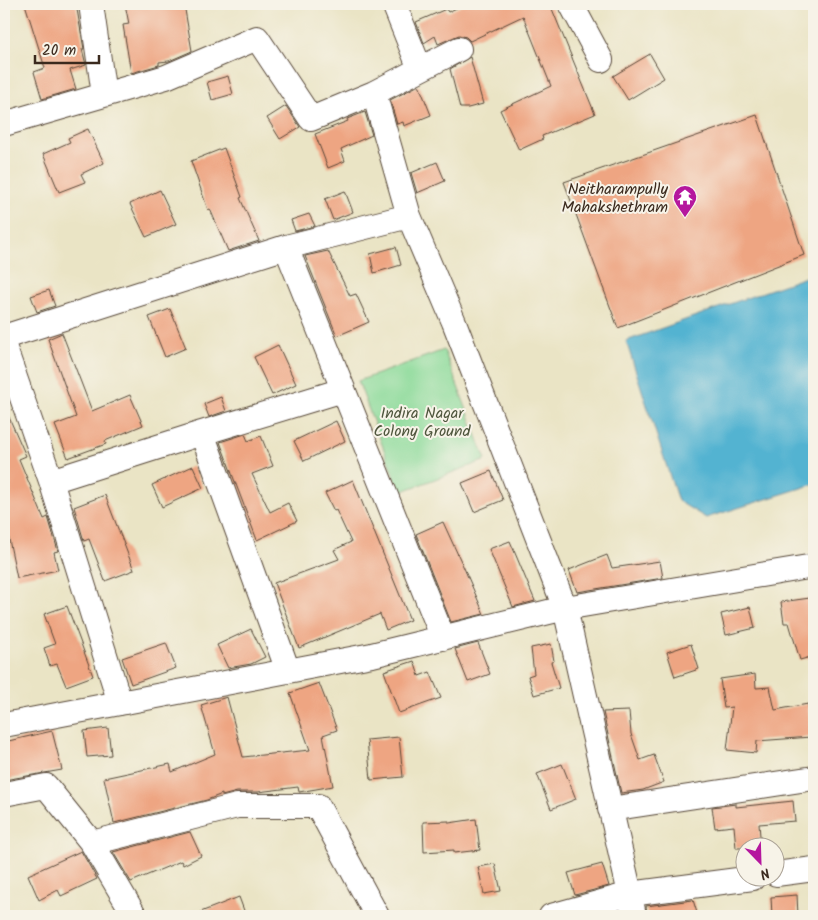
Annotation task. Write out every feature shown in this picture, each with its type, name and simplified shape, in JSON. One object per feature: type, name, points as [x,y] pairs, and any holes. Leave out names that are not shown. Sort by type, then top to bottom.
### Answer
[{"type":"street","points":[[91,4],[104,95]]},
{"type":"street","points":[[394,4],[420,69]]},
{"type":"street","points":[[572,4],[601,60]]},
{"type":"street","points":[[4,124],[166,77],[257,38],[311,119],[374,93],[459,49]]},
{"type":"street","points":[[374,93],[409,216],[454,322],[565,608],[632,905]]},
{"type":"street","points":[[4,337],[286,247],[409,216]]},
{"type":"street","points":[[286,247],[443,638]]},
{"type":"street","points":[[4,346],[51,481],[120,703]]},
{"type":"street","points":[[51,481],[343,390]]},
{"type":"street","points":[[202,433],[288,671]]},
{"type":"street","points":[[4,725],[372,655],[565,608],[814,566]]},
{"type":"street","points":[[610,809],[814,778]]},
{"type":"street","points":[[4,794],[46,786],[92,843],[135,916]]},
{"type":"street","points":[[92,843],[238,806],[318,806],[377,916]]},
{"type":"street","points":[[786,873],[814,869]]},
{"type":"street","points":[[551,916],[632,905],[736,882]]},
{"type":"green space","name":"Indira Nagar Colony Ground","points":[[444,350],[486,460],[400,492],[358,381]]},
{"type":"water","points":[[814,274],[814,484],[706,518],[678,501],[626,341]]},
{"type":"building","points":[[25,4],[76,4],[86,65],[70,70],[76,89],[42,99],[34,72],[45,68]]},
{"type":"building","points":[[125,4],[184,4],[192,51],[169,61],[159,62],[159,65],[131,73],[123,25],[129,24]]},
{"type":"building","points":[[465,4],[550,4],[595,114],[542,136],[543,139],[519,150],[500,110],[551,86],[523,16],[470,41],[466,37],[459,35],[438,44],[435,36],[424,43],[416,22],[446,9],[448,12]]},
{"type":"building","points":[[650,54],[664,78],[628,100],[613,76]]},
{"type":"building","points":[[470,57],[483,104],[460,108],[450,69]]},
{"type":"building","points":[[228,76],[233,94],[212,100],[207,82]]},
{"type":"building","points":[[419,85],[431,115],[404,126],[403,122],[397,124],[390,100]]},
{"type":"building","points":[[286,106],[300,127],[280,139],[267,118]]},
{"type":"building","points":[[365,112],[372,135],[341,149],[345,161],[328,168],[315,134]]},
{"type":"building","name":"Neitharampully Mahakshethram","points":[[757,115],[804,255],[618,328],[564,182]]},
{"type":"building","points":[[88,129],[104,163],[81,174],[85,182],[59,192],[43,154],[70,142],[68,138]]},
{"type":"building","points":[[224,148],[242,197],[240,198],[259,241],[228,251],[210,209],[208,210],[191,161]]},
{"type":"building","points":[[437,162],[445,181],[417,193],[411,173]]},
{"type":"building","points":[[160,190],[176,224],[146,237],[130,204]]},
{"type":"building","points":[[345,191],[353,212],[333,220],[325,199]]},
{"type":"building","points":[[309,214],[315,226],[295,231],[291,220]]},
{"type":"building","points":[[396,247],[401,265],[374,273],[370,254]]},
{"type":"building","points":[[328,251],[350,296],[356,294],[369,322],[337,336],[305,256]]},
{"type":"building","points":[[49,290],[55,306],[37,312],[31,296]]},
{"type":"building","points":[[170,309],[186,348],[165,357],[149,317]]},
{"type":"building","points":[[62,333],[92,411],[130,395],[143,425],[105,441],[106,444],[68,458],[55,425],[76,417],[48,339]]},
{"type":"building","points":[[278,345],[296,384],[272,395],[254,357]]},
{"type":"building","points":[[221,397],[226,411],[209,417],[204,404]]},
{"type":"building","points":[[4,406],[26,456],[19,459],[44,519],[48,517],[58,551],[54,552],[58,570],[17,578],[7,530],[4,531]]},
{"type":"building","points":[[336,421],[345,441],[304,461],[294,441]]},
{"type":"building","points":[[245,434],[248,441],[261,436],[273,466],[252,474],[270,512],[288,503],[297,521],[257,540],[220,442]]},
{"type":"building","points":[[193,466],[203,488],[162,507],[152,485]]},
{"type":"building","points":[[491,471],[503,500],[474,512],[462,483]]},
{"type":"building","points":[[353,480],[410,620],[386,630],[380,614],[299,648],[274,583],[339,559],[334,550],[351,542],[336,510],[334,511],[325,493]]},
{"type":"building","points":[[105,495],[134,570],[105,581],[89,539],[84,541],[74,507]]},
{"type":"building","points":[[443,522],[484,614],[451,622],[416,534]]},
{"type":"building","points":[[510,541],[535,601],[513,607],[489,549]]},
{"type":"building","points":[[607,555],[612,568],[660,561],[663,578],[577,592],[569,570]]},
{"type":"building","points":[[810,598],[814,627],[814,656],[800,660],[789,623],[784,623],[781,602]]},
{"type":"building","points":[[67,606],[93,676],[66,686],[57,664],[50,666],[44,648],[55,644],[44,614]]},
{"type":"building","points":[[750,607],[755,628],[726,635],[721,614]]},
{"type":"building","points":[[251,629],[265,657],[251,664],[228,668],[217,645]]},
{"type":"building","points":[[166,643],[176,668],[131,684],[122,658]]},
{"type":"building","points":[[478,643],[490,674],[468,682],[455,649]]},
{"type":"building","points":[[551,644],[554,661],[551,662],[559,688],[534,695],[528,676],[534,674],[531,648]]},
{"type":"building","points":[[691,644],[699,669],[675,677],[667,652]]},
{"type":"building","points":[[414,661],[419,676],[430,672],[441,698],[399,713],[384,671]]},
{"type":"building","points":[[755,674],[756,688],[770,687],[775,710],[808,704],[811,737],[757,741],[756,753],[727,750],[732,707],[724,708],[720,679]]},
{"type":"building","points":[[319,683],[337,730],[323,735],[333,786],[299,792],[298,787],[258,792],[237,792],[222,796],[222,794],[207,800],[114,823],[104,778],[170,764],[172,772],[215,754],[201,705],[227,697],[243,757],[310,750],[290,693]]},
{"type":"building","points":[[629,711],[631,734],[640,760],[654,755],[664,782],[643,790],[621,793],[603,712]]},
{"type":"building","points":[[108,728],[111,755],[87,757],[84,731]]},
{"type":"building","points":[[52,731],[62,770],[4,780],[4,742]]},
{"type":"building","points":[[399,737],[403,777],[371,780],[367,740]]},
{"type":"building","points":[[562,764],[576,799],[551,809],[537,774]]},
{"type":"building","points":[[793,801],[795,821],[759,824],[760,838],[736,838],[736,848],[734,826],[715,828],[712,807],[736,804],[736,807]]},
{"type":"building","points":[[476,819],[480,850],[454,853],[454,850],[424,852],[423,822],[449,821],[449,823]]},
{"type":"building","points":[[190,832],[201,856],[183,865],[181,861],[131,882],[113,852]]},
{"type":"building","points":[[81,851],[97,879],[61,896],[58,890],[39,900],[28,875]]},
{"type":"building","points":[[495,864],[501,891],[484,894],[478,867]]},
{"type":"building","points":[[602,864],[609,886],[575,895],[568,873]]},
{"type":"building","points":[[797,895],[798,916],[772,916],[771,897]]},
{"type":"building","points":[[239,897],[246,916],[193,915]]},
{"type":"building","points":[[693,900],[698,916],[647,916],[646,906]]},
{"type":"place","name":"Neitharampully Mahakshethram","points":[[685,218]]}]
